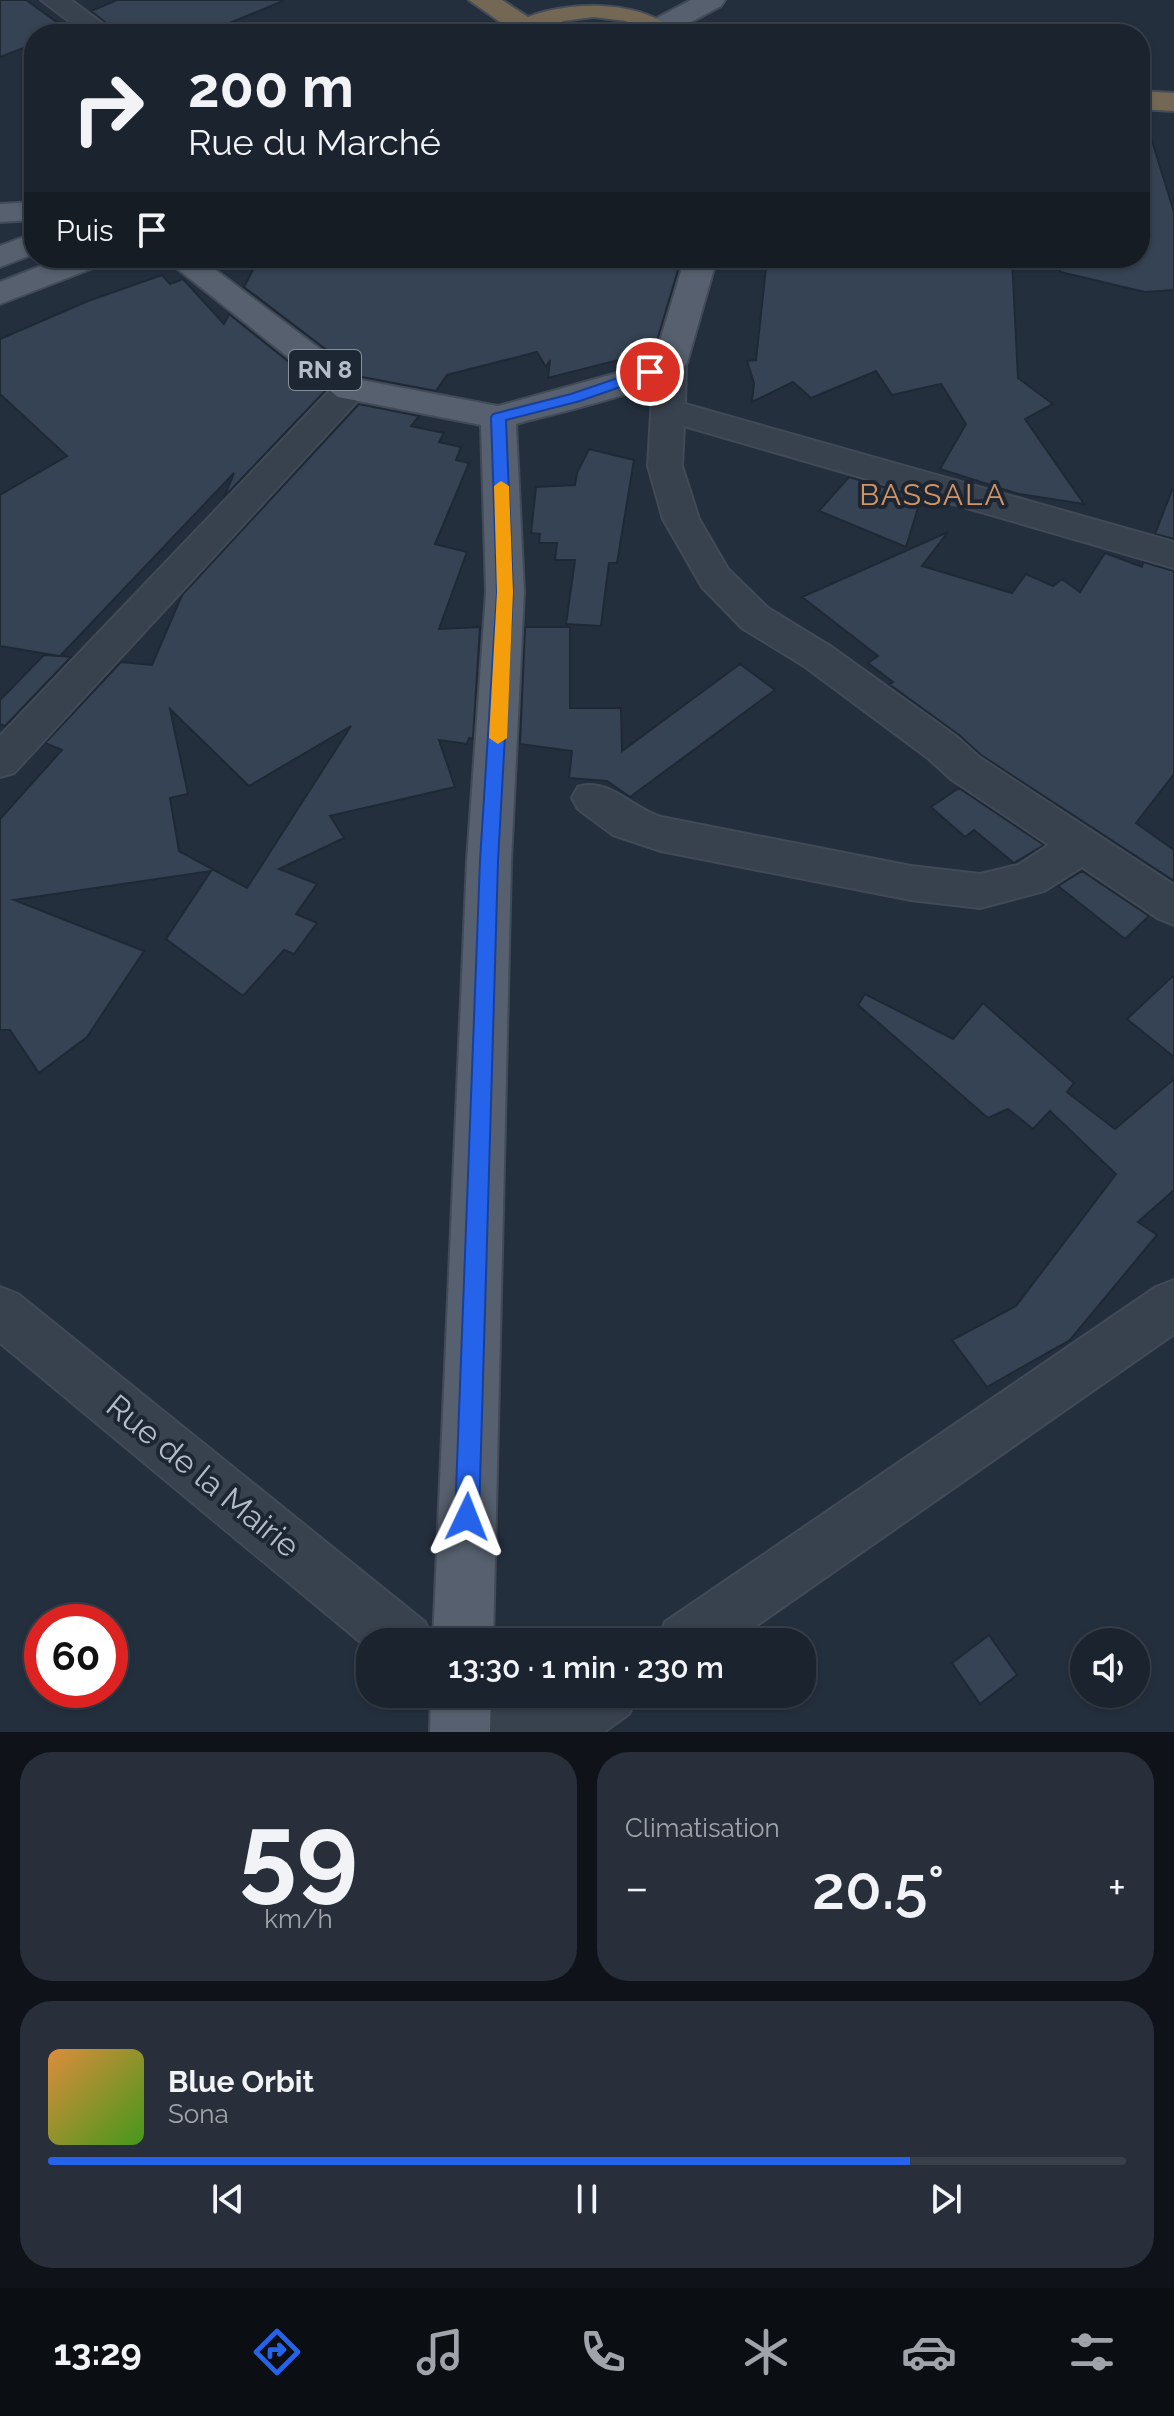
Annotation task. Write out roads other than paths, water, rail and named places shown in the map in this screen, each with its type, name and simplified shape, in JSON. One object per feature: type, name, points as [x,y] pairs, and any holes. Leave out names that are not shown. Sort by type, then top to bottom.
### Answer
[{"type":"highway","points":[[483,0],[516,24]]},
{"type":"highway","points":[[537,24],[561,5],[638,6],[653,24]]},
{"type":"highway","points":[[1150,101],[1174,102]]},
{"type":"main road","points":[[672,24],[711,0]]},
{"type":"main road","points":[[0,213],[24,212]]},
{"type":"main road","points":[[0,243],[24,242]]},
{"type":"main road","points":[[0,257],[24,246]]},
{"type":"main road","points":[[0,294],[65,268]]},
{"type":"main road","name":"RN 8","points":[[193,268],[350,389],[498,417]]},
{"type":"main road","points":[[463,1628],[489,861],[505,592],[498,417],[629,381],[670,363],[698,268]]},
{"type":"main road","points":[[460,1732],[461,1708]]},
{"type":"street","points":[[54,0],[89,24]]},
{"type":"street","points":[[670,363],[665,466],[681,519],[715,578],[755,618],[817,656],[932,740],[965,768],[1174,907]]},
{"type":"street","points":[[0,762],[350,389]]},
{"type":"street","points":[[670,411],[1174,555]]},
{"type":"street","points":[[592,798],[628,823],[661,834],[911,883],[980,891],[1029,879],[1080,847]]},
{"type":"street","points":[[705,1628],[1174,1304]]},
{"type":"street","name":"Rue de la Mairie","points":[[0,1311],[388,1628]]},
{"type":"street","points":[[496,1708],[538,1732]]},
{"type":"street","points":[[554,1732],[589,1708]]},
{"type":"district","name":"BASSALA","points":[[933,495]]}]
